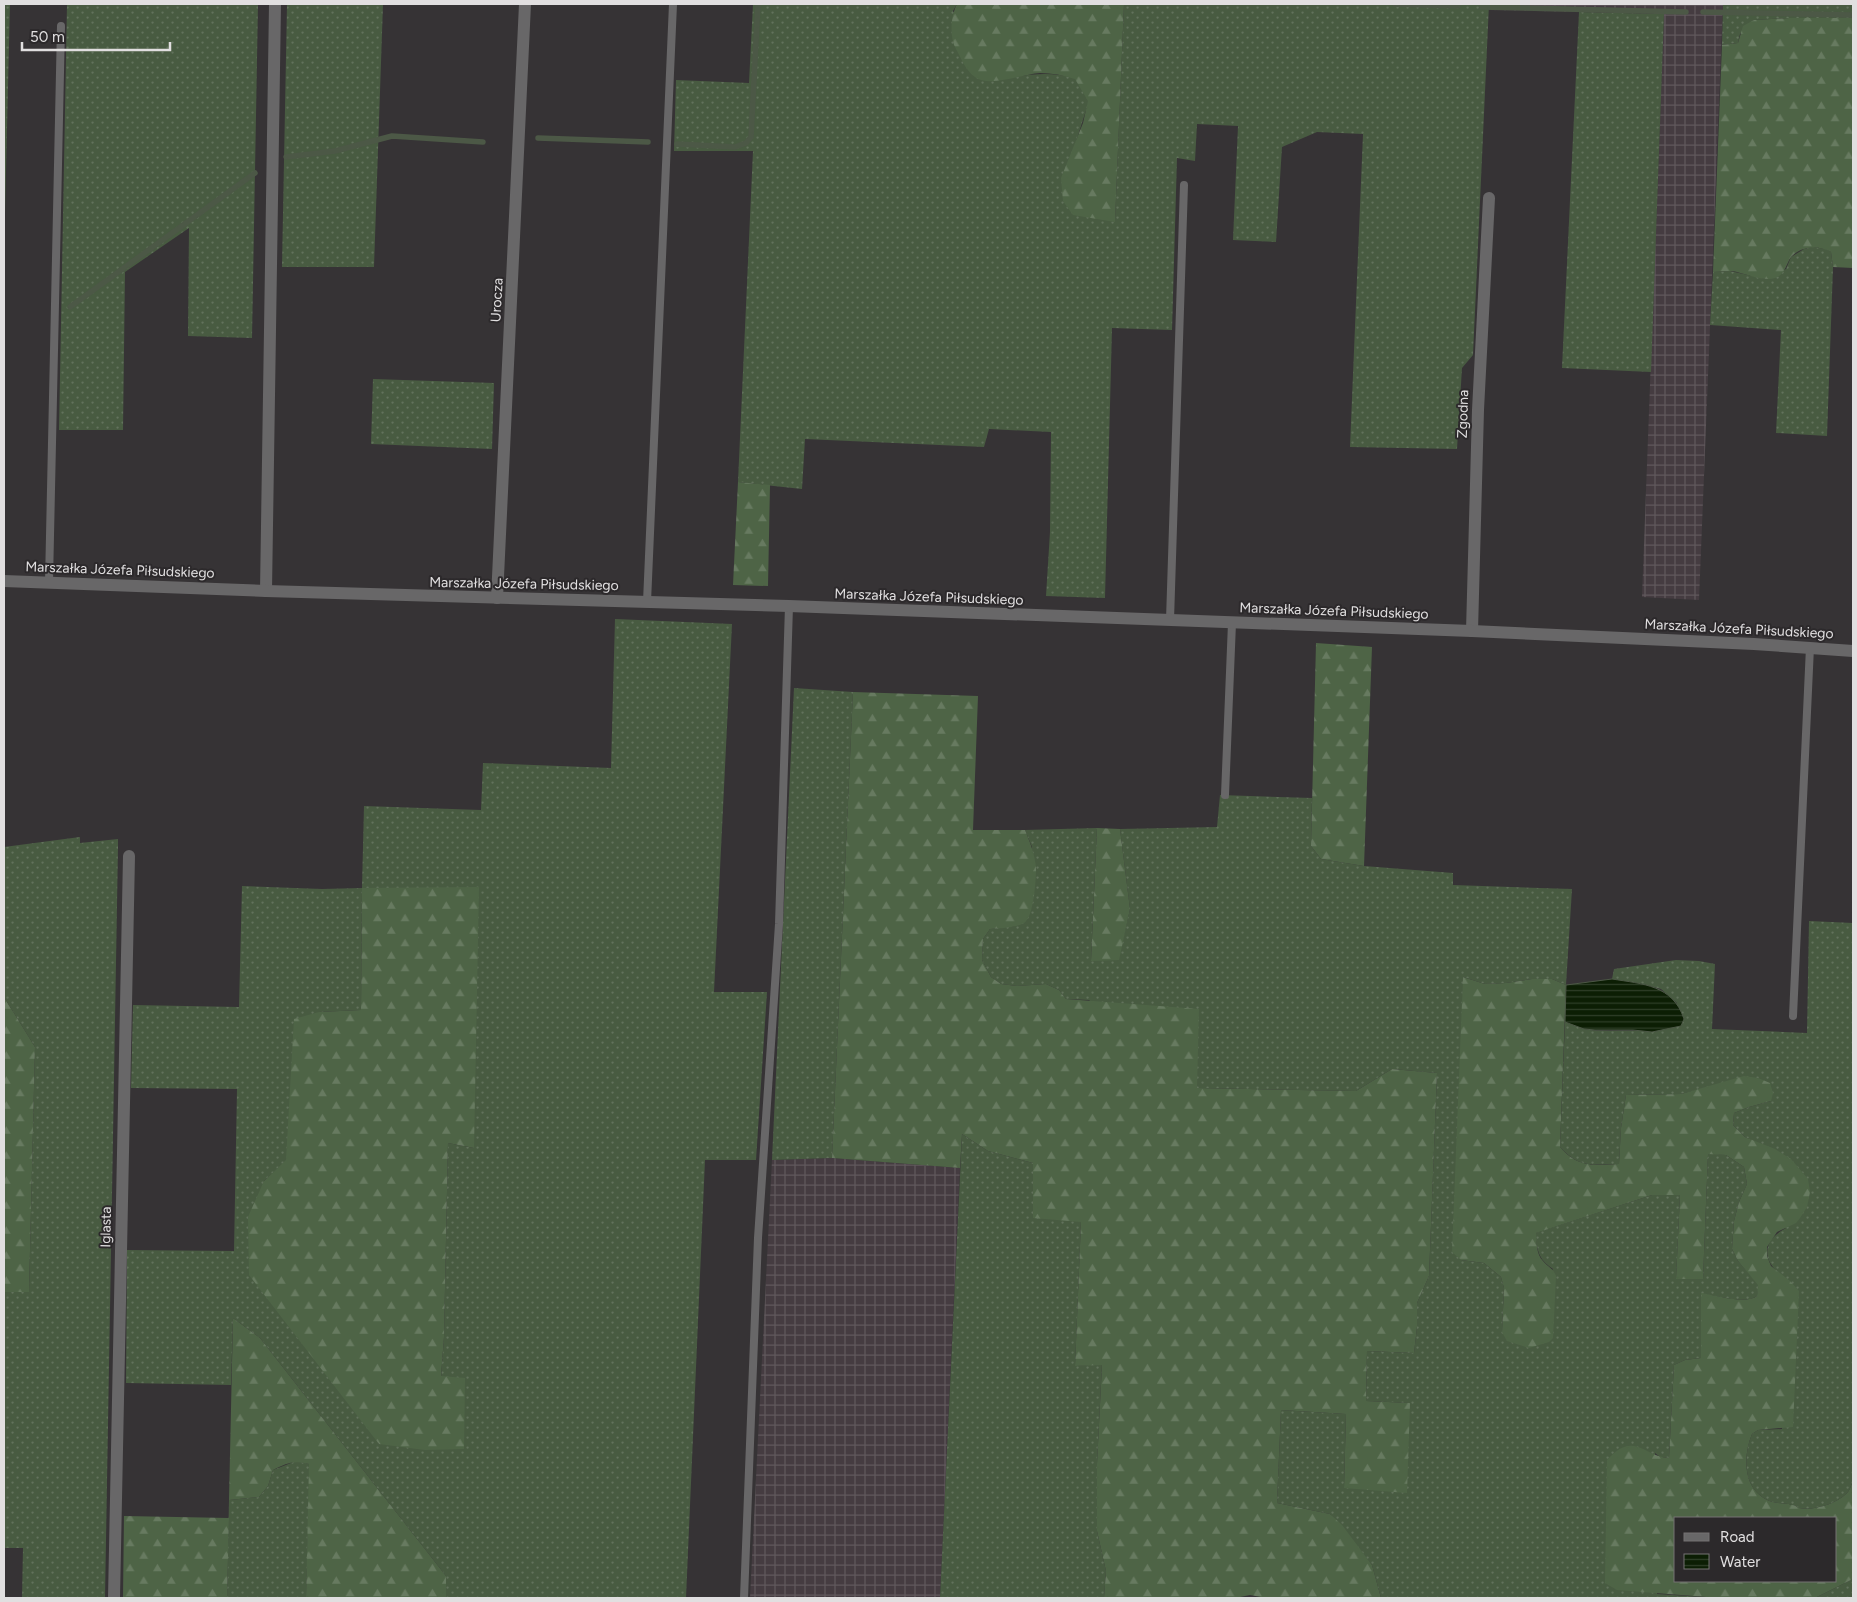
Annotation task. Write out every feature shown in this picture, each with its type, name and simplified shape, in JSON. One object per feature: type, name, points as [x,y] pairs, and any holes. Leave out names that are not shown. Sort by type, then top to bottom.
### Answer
[{"type":"street","points":[[266,592],[276,4]]},
{"type":"street","name":"Urocza","points":[[497,598],[525,4]]},
{"type":"street","name":"Zgodna","points":[[1472,631],[1478,410],[1489,198]]},
{"type":"street","name":"Marszałka Józefa Piłsudskiego","points":[[4,581],[266,592],[789,606],[1472,631],[1853,651]]},
{"type":"street","name":"Iglasta","points":[[114,1598],[129,856]]},
{"type":"lane","points":[[647,602],[673,4]]},
{"type":"lane","points":[[49,582],[61,26]]},
{"type":"lane","points":[[1170,620],[1184,185]]},
{"type":"lane","points":[[744,1598],[758,1238],[779,924],[789,606]]},
{"type":"lane","points":[[1224,795],[1232,622]]},
{"type":"lane","points":[[1794,1016],[1810,648]]},
{"type":"shaded area","points":[[4,4],[10,4],[4,255]]},
{"type":"shaded area","points":[[67,4],[258,4],[252,338],[188,336],[189,228],[125,272],[123,430],[59,430]]},
{"type":"shaded area","points":[[287,4],[383,4],[374,267],[282,267]]},
{"type":"shaded area","points":[[753,4],[957,4],[953,11],[991,81],[1043,74],[1075,78],[1089,101],[1074,148],[1115,221],[1124,4],[1489,4],[1473,355],[1462,368],[1457,449],[1350,447],[1363,134],[1317,132],[1282,147],[1276,242],[1233,240],[1238,126],[1197,124],[1195,161],[1177,158],[1172,330],[1112,328],[1105,598],[1046,596],[1050,532],[1051,432],[989,429],[984,447],[805,439],[802,489],[738,482],[753,151],[674,151],[676,80],[749,83]]},
{"type":"shaded area","points":[[1489,4],[1723,4],[1699,600],[1642,597],[1664,14],[1489,10]]},
{"type":"shaded area","points":[[1723,4],[1853,4],[1853,18],[1754,20],[1740,34],[1738,43],[1722,45]]},
{"type":"shaded area","points":[[1579,12],[1664,14],[1651,372],[1562,368]]},
{"type":"shaded area","points":[[1813,247],[1826,249],[1831,252],[1833,267],[1827,436],[1776,433],[1781,330],[1710,325],[1713,272],[1730,271],[1766,279],[1786,269],[1791,257],[1804,249]]},
{"type":"shaded area","points":[[373,379],[494,383],[492,449],[371,444]]},
{"type":"shaded area","points":[[615,619],[732,624],[714,992],[767,992],[756,1160],[705,1160],[686,1598],[446,1598],[446,1576],[260,1338],[233,1318],[231,1385],[126,1383],[127,1250],[234,1251],[237,1089],[131,1088],[133,1005],[239,1007],[242,886],[322,889],[362,888],[364,806],[481,810],[483,763],[611,768]],"holes":[[[362,888],[474,1148],[448,1143],[444,1337],[441,1377],[465,1379],[379,1444],[264,1181],[286,1161],[319,1012],[361,1010]]]},
{"type":"shaded area","points":[[794,688],[853,692],[832,1158],[772,1160]]},
{"type":"shaded area","points":[[1220,795],[1312,798],[1311,846],[1321,859],[1364,866],[1453,873],[1453,885],[1572,889],[1566,985],[1552,979],[1485,984],[1463,977],[1461,1260],[1484,1263],[1501,1277],[1504,1288],[1502,1332],[1553,1269],[1541,1258],[1535,1233],[1652,1195],[1680,1195],[1676,1279],[1703,1279],[1708,1153],[1726,1155],[1744,1167],[1747,1184],[1739,1202],[1734,1221],[1732,1249],[1738,1261],[1759,1285],[1757,1296],[1752,1299],[1738,1300],[1701,1294],[1701,1358],[1685,1360],[1674,1365],[1669,1458],[1660,1457],[1655,1453],[1657,1594],[1719,1598],[1381,1598],[1372,1565],[1330,1514],[1277,1503],[1281,1410],[1346,1414],[1344,1487],[1409,1403],[1366,1401],[1367,1351],[1414,1353],[1417,1303],[1429,1276],[1437,1073],[1392,1069],[1356,1091],[1197,1088],[1089,1000],[1066,999],[1059,990],[1046,984],[1017,986],[1001,984],[991,977],[982,960],[983,939],[990,929],[1015,926],[1032,847],[1025,830],[1097,828],[1091,960],[1118,960],[1130,909],[1120,829],[1217,827]]},
{"type":"shaded area","points":[[80,837],[80,843],[118,839],[105,1598],[22,1598],[23,1548],[4,1548],[4,1292],[29,1292],[35,1047],[4,997],[4,847]]},
{"type":"shaded area","points":[[1809,921],[1853,923],[1853,1481],[1849,1490],[1842,1498],[1817,1508],[1805,1509],[1790,1504],[1775,1503],[1763,1497],[1751,1483],[1746,1464],[1752,1434],[1758,1430],[1782,1429],[1779,1273],[1769,1261],[1767,1255],[1773,1237],[1786,1228],[1758,1143],[1745,1137],[1733,1125],[1734,1113],[1771,1101],[1705,1088],[1681,1094],[1626,1095],[1621,1128],[1619,1164],[1587,1164],[1580,1162],[1560,1147],[1565,1022],[1592,1030],[1652,1032],[1677,1003],[1661,989],[1612,979],[1614,969],[1676,960],[1715,964],[1712,1029],[1807,1033]]},
{"type":"shaded area","points":[[962,1134],[988,1151],[1033,1163],[1081,1222],[1075,1366],[1102,1364],[1097,1464],[1097,1531],[1106,1571],[1104,1598],[940,1598]]},
{"type":"shaded area","points":[[832,1158],[960,1168],[940,1598],[750,1598],[772,1160]]},
{"type":"shaded area","points":[[296,1461],[310,1464],[306,1598],[227,1598],[229,1500],[259,1497],[268,1486],[273,1470]]},
{"type":"shaded area","points":[[1853,1579],[1853,1598],[1815,1598]]},
{"type":"green space","points":[[957,4],[1124,4],[1115,222],[1073,215],[1063,201],[1061,178],[1083,123],[1088,101],[1075,79],[1049,73],[997,81],[981,80],[975,77],[964,64],[952,38],[952,20]]},
{"type":"green space","points":[[1853,18],[1853,268],[1833,267],[1831,252],[1821,248],[1810,248],[1795,253],[1783,272],[1775,278],[1759,278],[1732,271],[1713,272],[1722,45],[1738,43],[1743,26],[1754,20]]},
{"type":"green space","points":[[738,482],[770,485],[768,586],[733,585]]},
{"type":"green space","points":[[1316,643],[1372,647],[1364,866],[1321,859],[1311,846]]},
{"type":"green space","points":[[853,692],[978,696],[973,830],[1025,830],[1036,868],[1034,897],[1027,919],[1024,923],[1016,926],[990,929],[983,939],[982,960],[991,977],[1001,984],[1017,986],[1046,984],[1059,990],[1066,999],[1199,1009],[1197,1088],[1356,1091],[1392,1069],[1437,1073],[1429,1276],[1417,1303],[1414,1353],[1367,1351],[1366,1401],[1410,1403],[1407,1493],[1344,1488],[1346,1414],[1281,1410],[1277,1503],[1330,1514],[1342,1525],[1372,1565],[1381,1598],[1266,1598],[1250,1595],[1235,1598],[1104,1598],[1106,1571],[1097,1531],[1097,1464],[1102,1365],[1075,1366],[1081,1222],[1033,1218],[1033,1163],[988,1151],[962,1134],[960,1168],[832,1158]]},
{"type":"green space","points":[[1097,828],[1120,829],[1130,909],[1119,960],[1091,961]]},
{"type":"green space","points":[[479,887],[474,1148],[448,1143],[444,1337],[441,1376],[465,1378],[464,1449],[425,1450],[379,1444],[249,1275],[248,1217],[264,1181],[286,1160],[294,1019],[319,1012],[361,1010],[362,888]]},
{"type":"green space","points":[[1463,977],[1485,984],[1552,979],[1566,985],[1560,1147],[1573,1159],[1580,1162],[1594,1165],[1619,1164],[1621,1128],[1626,1095],[1681,1094],[1744,1076],[1758,1078],[1770,1083],[1773,1093],[1771,1101],[1734,1113],[1733,1125],[1745,1137],[1775,1149],[1791,1159],[1808,1179],[1810,1192],[1807,1207],[1800,1218],[1796,1223],[1777,1232],[1767,1247],[1767,1256],[1771,1266],[1799,1291],[1793,1427],[1758,1430],[1752,1434],[1746,1464],[1751,1483],[1763,1497],[1775,1503],[1790,1504],[1805,1509],[1817,1508],[1842,1498],[1849,1490],[1853,1481],[1853,1579],[1815,1598],[1719,1598],[1617,1590],[1605,1583],[1607,1460],[1616,1451],[1632,1446],[1669,1458],[1674,1365],[1685,1360],[1701,1358],[1701,1293],[1738,1300],[1752,1299],[1757,1296],[1758,1285],[1738,1261],[1732,1249],[1734,1221],[1739,1202],[1747,1184],[1744,1167],[1726,1155],[1708,1154],[1703,1279],[1676,1279],[1680,1195],[1652,1195],[1536,1233],[1539,1255],[1556,1276],[1553,1338],[1549,1342],[1529,1348],[1507,1341],[1502,1332],[1504,1288],[1501,1277],[1484,1263],[1461,1260],[1452,1252]]},
{"type":"green space","points":[[4,997],[35,1047],[29,1292],[4,1292]]},
{"type":"green space","points":[[233,1318],[260,1338],[446,1576],[446,1598],[306,1598],[309,1464],[290,1463],[273,1470],[268,1486],[259,1497],[229,1500]]},
{"type":"green space","points":[[124,1516],[229,1518],[227,1598],[123,1598]]},
{"type":"water","points":[[1612,979],[1646,985],[1665,993],[1679,1008],[1684,1019],[1681,1026],[1652,1032],[1584,1029],[1565,1022],[1566,985]]},
{"type":"waterway","points":[[677,144],[735,147],[746,143],[751,137],[758,4]]},
{"type":"waterway","points":[[1395,4],[1458,6]]},
{"type":"waterway","points":[[1482,7],[1686,12]]},
{"type":"waterway","points":[[1703,12],[1853,15]]},
{"type":"waterway","points":[[286,157],[335,151],[392,136],[483,142]]},
{"type":"waterway","points":[[538,138],[648,142]]},
{"type":"waterway","points":[[70,307],[255,173]]}]
